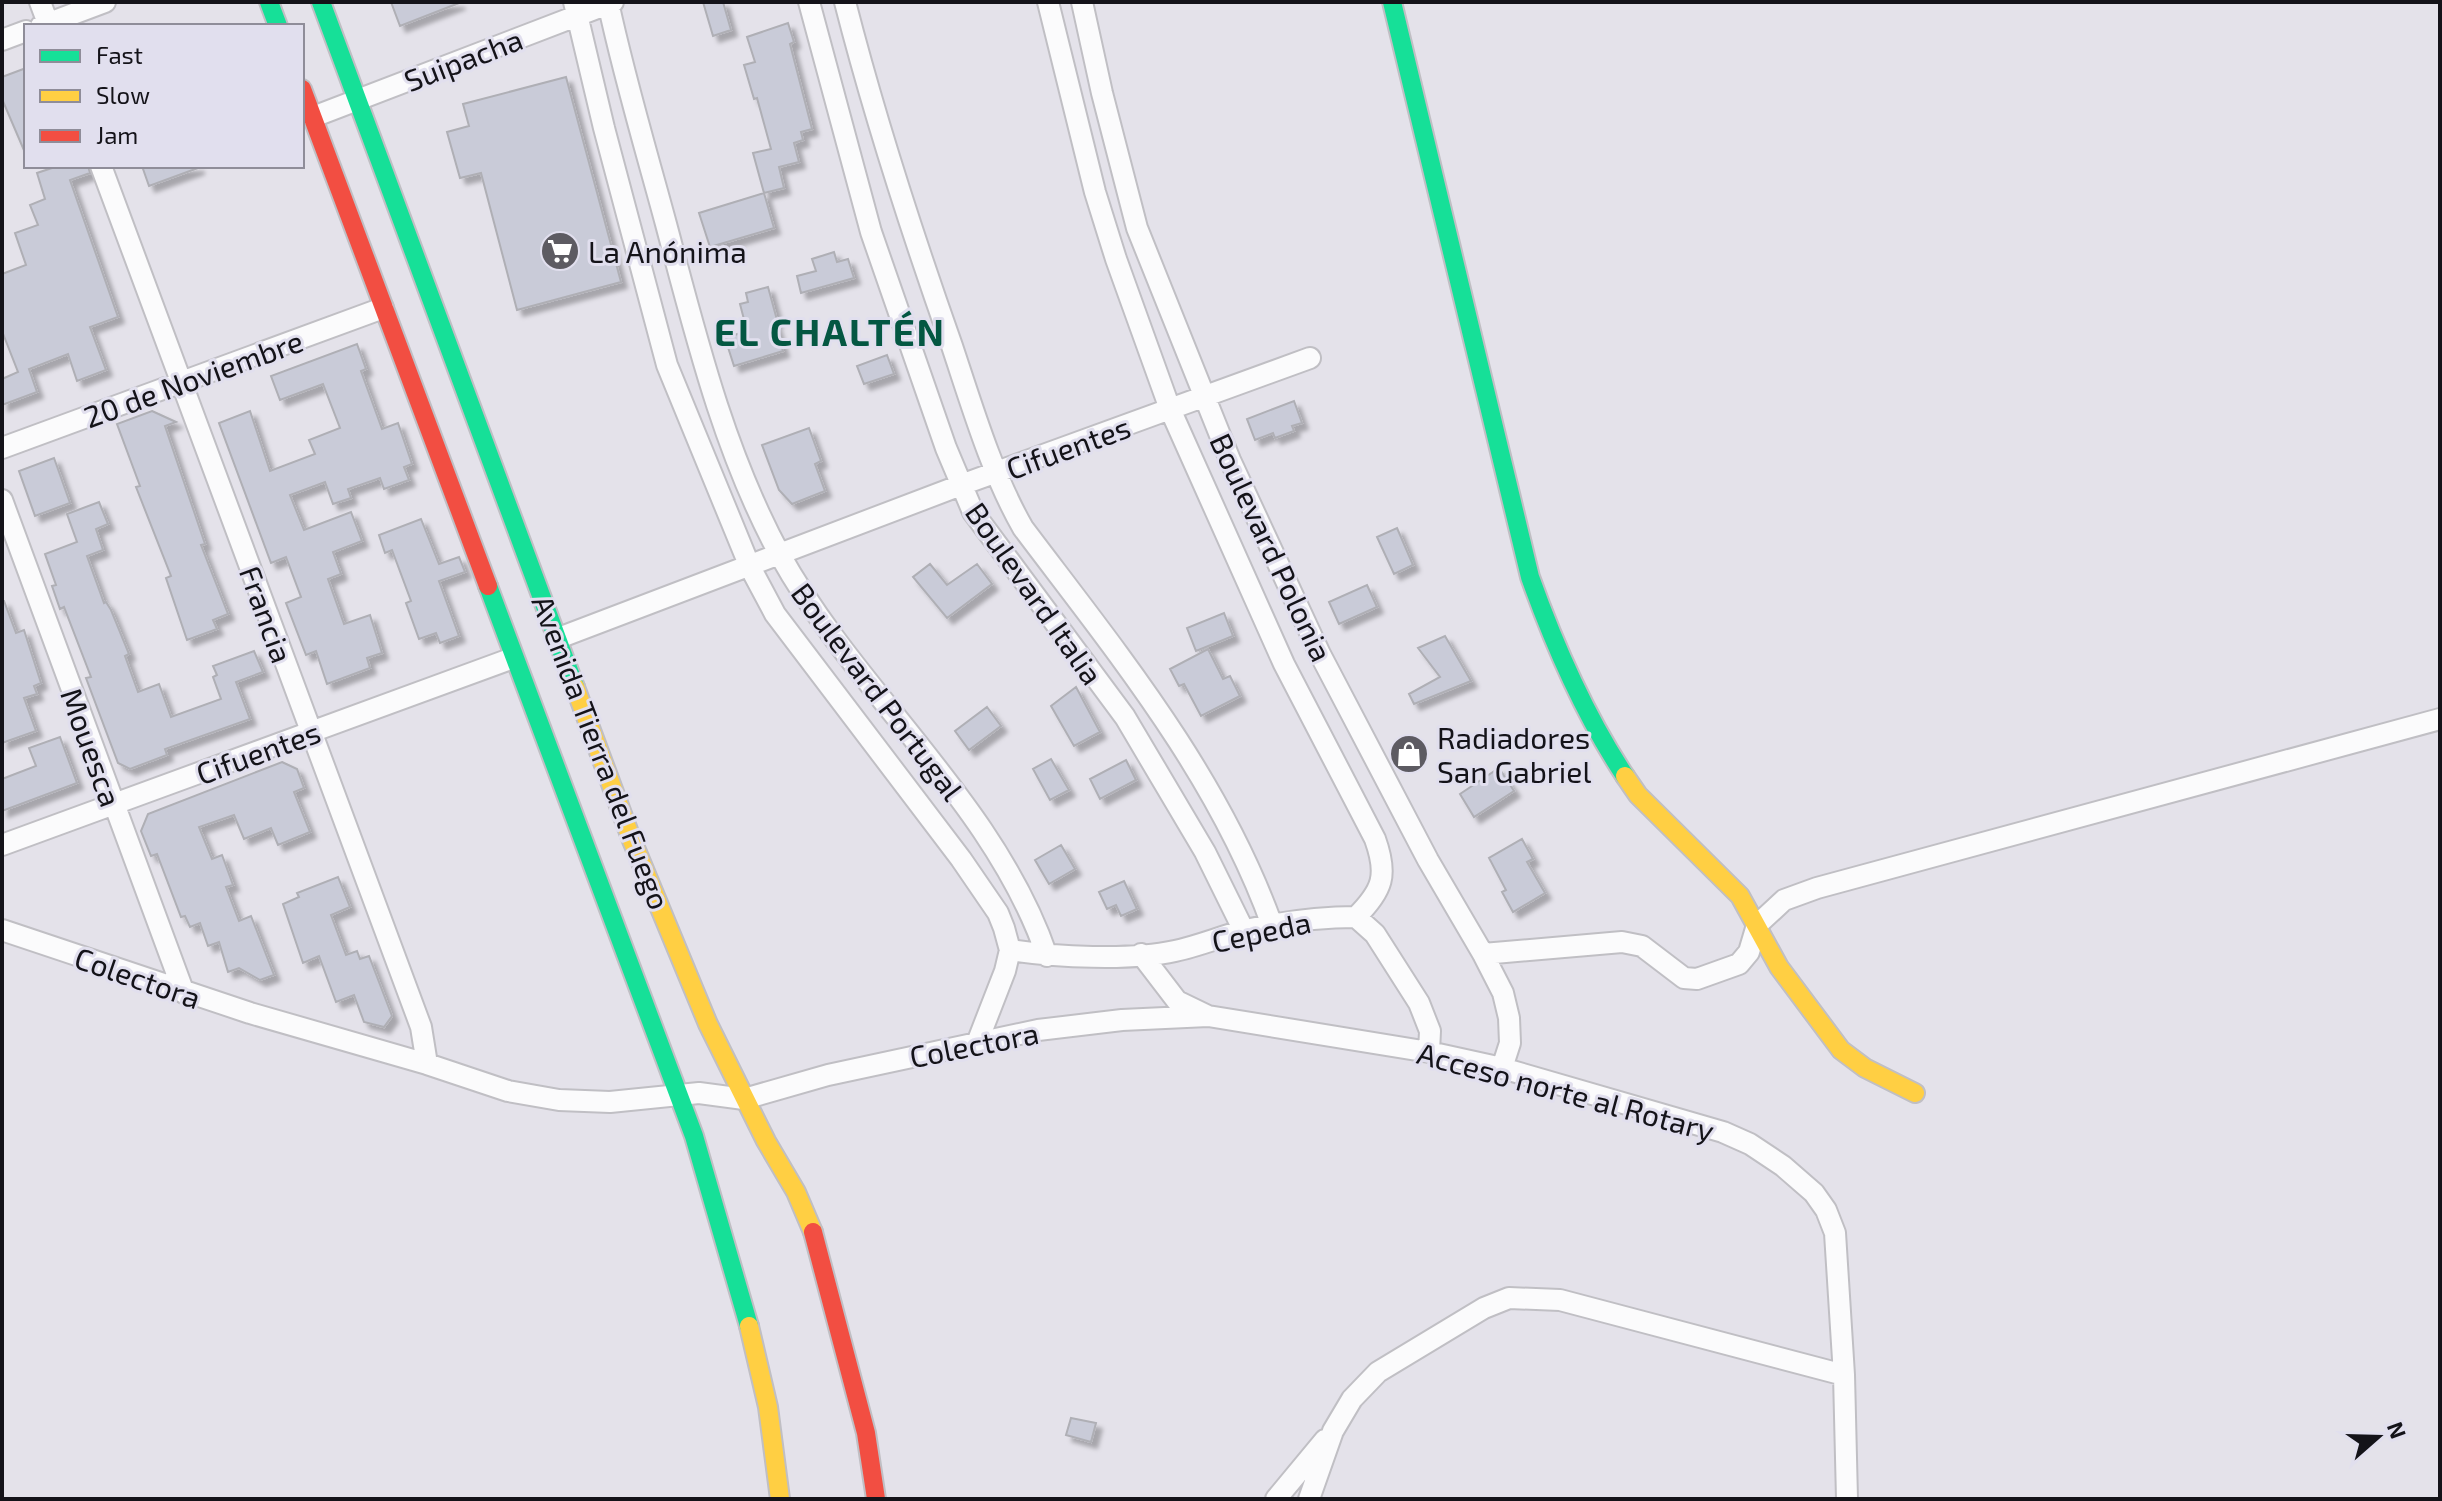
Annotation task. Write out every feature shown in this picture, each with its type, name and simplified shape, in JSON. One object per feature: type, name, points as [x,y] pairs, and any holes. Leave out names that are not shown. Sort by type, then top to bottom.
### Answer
[{"type":"street","points":[[40,2],[46,24]]},
{"type":"street","points":[[49,24],[105,2]]},
{"type":"street","points":[[269,2],[277,24]]},
{"type":"street","name":"Avenida Tierra del Fuego","points":[[321,2],[631,838],[708,1024],[744,1099],[796,1192],[813,1232],[862,1419],[876,1499]]},
{"type":"street","name":"Boulevard Italia","points":[[809,2],[871,232],[904,332],[961,485],[986,532],[1125,717],[1205,852],[1244,931]]},
{"type":"street","name":"Boulevard Italia","points":[[845,2],[913,234],[1012,509],[1195,764],[1255,877],[1272,925]]},
{"type":"street","name":"Boulevard Polonia","points":[[1048,2],[1095,192],[1170,409],[1284,664],[1375,839],[1383,862],[1381,884],[1356,917]]},
{"type":"street","name":"Boulevard Polonia","points":[[1082,2],[1137,228],[1230,460],[1320,654],[1428,860],[1503,993],[1509,1018],[1510,1043],[1502,1068]]},
{"type":"street","points":[[1392,2],[1495,427],[1508,493],[1530,577],[1552,640],[1607,749],[1638,795],[1740,896],[1779,967],[1841,1050],[1865,1068],[1915,1093]]},
{"type":"street","name":"Suipacha","points":[[313,117],[576,9],[610,3]]},
{"type":"street","name":"Boulevard Portugal","points":[[610,3],[615,35],[712,392],[736,457],[779,554],[826,630],[931,758],[998,856],[1036,922],[1047,956]]},
{"type":"street","name":"Boulevard Portugal","points":[[576,9],[667,365],[750,567],[775,614],[897,773],[998,913],[1010,950]]},
{"type":"street","points":[[2,40],[24,32]]},
{"type":"street","name":"Avenida Tierra del Fuego","points":[[304,94],[694,1136],[769,1407],[780,1499]]},
{"type":"street","name":"Francia","points":[[102,168],[421,1027],[427,1064]]},
{"type":"street","name":"20 de Noviembre","points":[[2,448],[383,308]]},
{"type":"street","name":"Cifuentes","points":[[556,639],[961,485],[1310,358]]},
{"type":"street","name":"Mouesca","points":[[2,500],[184,993]]},
{"type":"street","name":"Cifuentes","points":[[2,845],[513,658]]},
{"type":"street","points":[[1483,954],[1622,942],[1642,946],[1684,978],[1697,979],[1739,964],[1749,952],[1757,925],[1784,900],[1817,888],[2440,719]]},
{"type":"street","name":"Cepeda","points":[[1010,950],[1047,956],[1174,951],[1272,925],[1321,917],[1356,917]]},
{"type":"street","points":[[1356,917],[1375,934],[1419,1003],[1430,1031],[1429,1052]]},
{"type":"street","name":"Colectora","points":[[2,930],[184,993],[508,1091],[559,1100],[610,1102],[699,1093],[744,1099],[828,1075],[1038,1030],[1122,1020],[1208,1016]]},
{"type":"street","points":[[977,1043],[1010,950]]},
{"type":"street","name":"Acceso norte al Rotary","points":[[1141,954],[1177,1001],[1208,1016],[1429,1052],[1502,1068],[1723,1132],[1750,1144],[1783,1166],[1814,1193],[1826,1210],[1835,1233],[1844,1375],[1847,1499]]},
{"type":"street","points":[[1276,1499],[1333,1431],[1352,1399],[1378,1372],[1484,1308],[1509,1298],[1560,1300],[1844,1375]]},
{"type":"street","points":[[1309,1499],[1333,1431]]},
{"type":"building","points":[[391,2],[458,2],[459,3],[400,26]]},
{"type":"building","points":[[703,2],[723,2],[731,30],[713,36]]},
{"type":"building","points":[[788,23],[794,42],[790,44],[812,129],[801,132],[803,140],[794,143],[799,162],[779,167],[784,188],[764,193],[753,153],[771,149],[744,65],[755,62],[747,37]]},
{"type":"building","points":[[24,69],[24,150],[2,99],[2,77]]},
{"type":"building","points":[[566,77],[621,282],[517,310],[481,173],[460,178],[447,132],[469,126],[463,104]]},
{"type":"building","points":[[52,168],[89,168],[90,173],[70,180],[118,317],[90,327],[106,370],[77,381],[68,354],[29,369],[37,392],[2,405],[2,379],[18,372],[2,331],[2,274],[26,265],[15,233],[38,225],[30,205],[45,199],[37,173]]},
{"type":"building","points":[[143,168],[198,168],[149,186]]},
{"type":"building","points":[[764,193],[774,228],[710,247],[699,213]]},
{"type":"building","points":[[834,252],[837,262],[848,259],[854,278],[801,293],[797,276],[816,271],[812,259]]},
{"type":"building","points":[[768,287],[783,351],[734,366],[725,338],[747,331],[740,304],[748,302],[746,293]]},
{"type":"building","points":[[357,344],[366,369],[361,371],[382,429],[398,423],[412,464],[404,467],[409,480],[384,489],[380,478],[348,489],[351,498],[333,504],[325,482],[290,495],[304,530],[351,512],[362,541],[333,552],[341,574],[328,579],[344,624],[370,615],[382,653],[367,658],[370,668],[327,684],[316,651],[306,655],[286,603],[301,597],[286,557],[271,563],[219,423],[250,411],[270,471],[315,454],[309,440],[340,428],[323,384],[280,400],[271,376]]},
{"type":"building","points":[[887,355],[894,374],[864,384],[857,366]]},
{"type":"building","points":[[1294,401],[1302,423],[1292,426],[1294,431],[1275,438],[1273,433],[1255,440],[1247,419]]},
{"type":"building","points":[[152,411],[176,422],[165,426],[205,544],[201,545],[228,614],[213,620],[217,629],[187,640],[166,578],[171,576],[136,487],[140,486],[117,424]]},
{"type":"building","points":[[809,428],[821,461],[815,464],[825,491],[792,504],[779,490],[762,445]]},
{"type":"building","points":[[54,458],[70,503],[35,516],[19,471]]},
{"type":"building","points":[[99,502],[108,524],[96,529],[103,550],[87,556],[104,603],[111,610],[129,654],[125,656],[138,692],[159,684],[171,717],[221,699],[213,677],[217,675],[213,666],[254,651],[263,672],[236,682],[250,719],[165,749],[167,755],[130,769],[118,763],[86,678],[91,677],[64,607],[60,609],[52,586],[56,585],[45,554],[77,542],[67,514]]},
{"type":"building","points":[[421,519],[439,564],[459,557],[465,572],[439,581],[459,636],[440,643],[436,633],[419,639],[406,603],[411,601],[392,550],[385,553],[379,535]]},
{"type":"building","points":[[1397,528],[1413,565],[1394,574],[1377,537]]},
{"type":"building","points":[[930,564],[947,585],[977,564],[992,584],[947,618],[913,577]]},
{"type":"building","points":[[1367,585],[1377,607],[1339,624],[1329,602]]},
{"type":"building","points":[[2,601],[16,633],[24,630],[41,683],[34,686],[37,694],[24,698],[36,731],[2,743]]},
{"type":"building","points":[[1224,613],[1233,636],[1196,651],[1187,628]]},
{"type":"building","points":[[1445,636],[1471,681],[1414,704],[1409,694],[1440,677],[1418,648]]},
{"type":"building","points":[[1208,649],[1223,679],[1230,676],[1240,696],[1201,716],[1184,684],[1179,686],[1170,669]]},
{"type":"building","points":[[1076,687],[1100,732],[1074,746],[1051,706]]},
{"type":"building","points":[[987,707],[1001,726],[969,750],[955,731]]},
{"type":"building","points":[[60,737],[77,783],[2,811],[2,779],[36,766],[29,748]]},
{"type":"building","points":[[1051,759],[1069,790],[1050,800],[1033,769]]},
{"type":"building","points":[[1126,760],[1136,780],[1100,799],[1090,779]]},
{"type":"building","points":[[282,762],[297,769],[304,788],[294,792],[310,832],[278,845],[271,828],[244,839],[234,815],[199,827],[212,859],[222,855],[233,885],[226,887],[239,921],[251,916],[274,975],[260,980],[239,968],[228,972],[219,942],[208,946],[200,923],[190,927],[185,916],[181,917],[157,854],[151,856],[141,831],[148,814]]},
{"type":"building","points":[[1499,768],[1514,791],[1474,817],[1460,794]]},
{"type":"building","points":[[1522,839],[1533,859],[1527,862],[1545,893],[1513,912],[1502,892],[1506,890],[1489,858]]},
{"type":"building","points":[[1061,845],[1075,869],[1049,884],[1035,860]]},
{"type":"building","points":[[338,877],[350,907],[331,915],[346,955],[357,951],[360,959],[369,956],[392,1016],[384,1027],[364,1022],[354,995],[336,1002],[319,956],[303,963],[283,904],[299,897],[297,893]]},
{"type":"building","points":[[1124,881],[1137,909],[1121,916],[1116,905],[1107,909],[1099,892]]},
{"type":"building","points":[[1071,1418],[1096,1423],[1091,1442],[1066,1435]]},
{"type":"traffic: fast","points":[[269,2],[277,24]]},
{"type":"traffic: fast","points":[[321,2],[575,687]]},
{"type":"traffic: fast","points":[[1392,2],[1530,577],[1572,680],[1596,729],[1625,776]]},
{"type":"traffic: fast","points":[[488,586],[694,1136],[749,1326]]},
{"type":"traffic: slow","points":[[575,687],[631,838],[708,1024],[766,1141],[796,1192],[813,1232]]},
{"type":"traffic: slow","points":[[1625,776],[1638,795],[1740,896],[1779,967],[1841,1050],[1865,1068],[1915,1093]]},
{"type":"traffic: slow","points":[[749,1326],[768,1407],[780,1499]]},
{"type":"traffic: jam","points":[[304,94],[488,586]]},
{"type":"traffic: jam","points":[[813,1232],[866,1433],[876,1499]]},
{"type":"place","name":"La Anónima","points":[[560,251]]},
{"type":"place","name":"Radiadores San Gabriel","points":[[1409,754]]},
{"type":"district","name":"EL CHALTÉN","points":[[830,331]]}]
